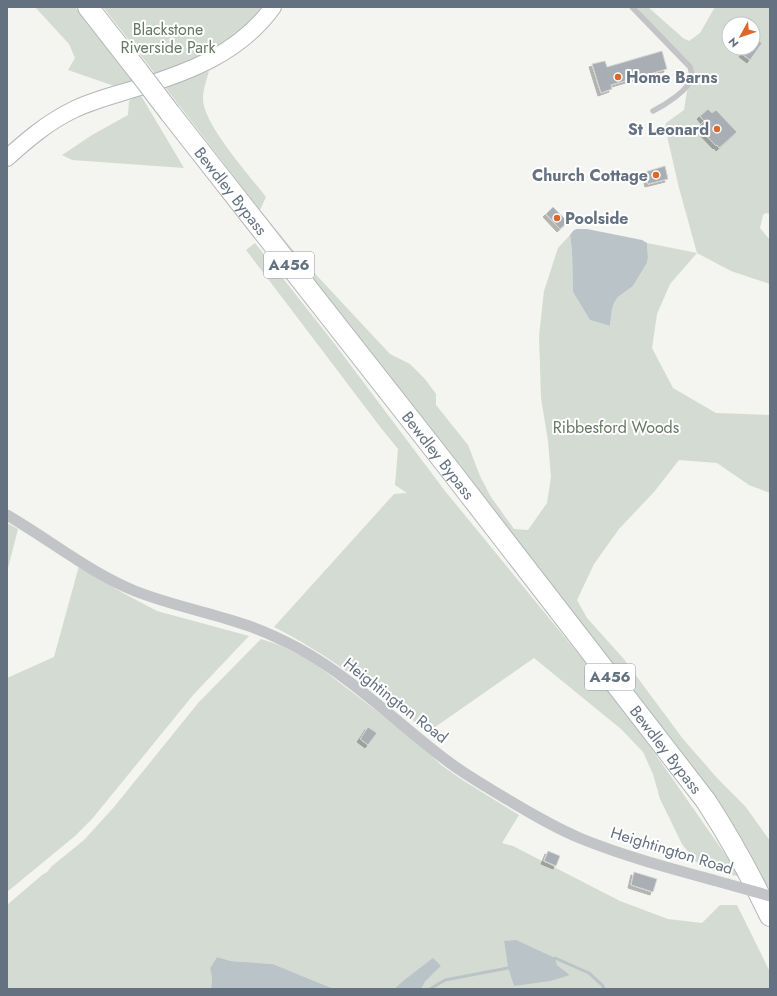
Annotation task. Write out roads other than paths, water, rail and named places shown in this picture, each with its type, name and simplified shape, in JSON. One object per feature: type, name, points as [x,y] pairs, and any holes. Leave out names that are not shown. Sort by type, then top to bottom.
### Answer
[{"type":"highway","name":"Bewdley Bypass","points":[[88,7],[706,801],[739,856],[770,916]]},
{"type":"main road","points":[[7,158],[49,123],[74,110],[93,102],[151,84],[209,62],[239,42],[264,19],[273,7]]},
{"type":"street","name":"Heightington Road","points":[[7,515],[97,573],[122,585],[179,606],[262,631],[300,650],[353,685],[446,760],[479,782],[552,825],[583,839],[648,862],[770,896]]},
{"type":"lane","points":[[632,7],[680,55],[690,67],[691,71],[692,76],[688,85],[679,94],[653,111]]},
{"type":"waterway","points":[[555,958],[589,973],[603,986],[604,989]]},
{"type":"waterway","points":[[430,989],[445,980],[508,968]]},
{"type":"place","name":"Home Barns","points":[[618,77]]},
{"type":"place","name":"St Leonard","points":[[717,129]]},
{"type":"place","name":"Church Cottage","points":[[656,175]]},
{"type":"place","name":"Poolside","points":[[557,218]]},
{"type":"park label","name":"Blackstone Riverside Park","points":[[168,38]]},
{"type":"park label","name":"Ribbesford Woods","points":[[616,427]]}]
